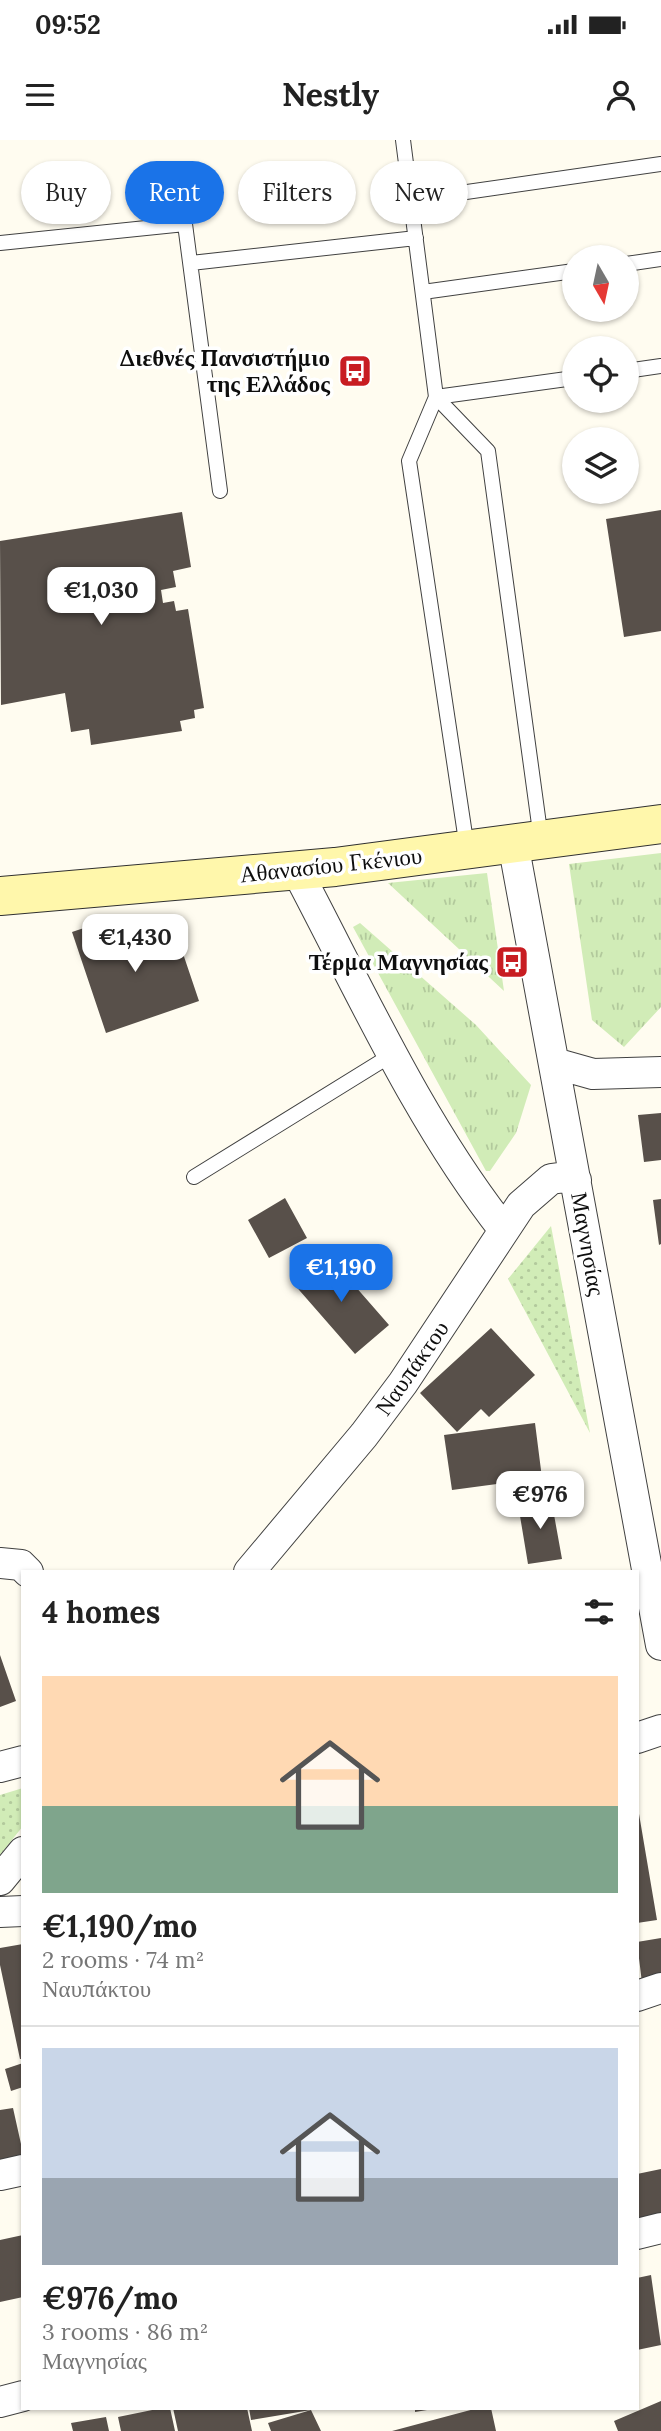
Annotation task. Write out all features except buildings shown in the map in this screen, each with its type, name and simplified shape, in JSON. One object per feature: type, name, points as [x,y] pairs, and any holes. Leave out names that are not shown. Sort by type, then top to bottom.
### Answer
[{"type":"street","name":"Αθανασίου Γκένιου","points":[[0,896],[297,871],[661,824]]},
{"type":"street","name":"Μαγνησίας","points":[[527,841],[554,1063],[653,1554],[661,1645]]},
{"type":"street","points":[[297,871],[394,1054],[473,1188],[504,1230]]},
{"type":"street","points":[[554,1063],[593,1074],[661,1072]]},
{"type":"street","name":"Ναυπάκτου","points":[[251,1570],[387,1404],[424,1354],[521,1205],[542,1184],[558,1177],[576,1180]]},
{"type":"street","points":[[0,1563],[21,1565],[26,1570]]},
{"type":"street","points":[[639,1737],[661,1730]]},
{"type":"street","points":[[0,1767],[21,1762]]},
{"type":"street","points":[[0,1880],[21,1854]]},
{"type":"street","points":[[0,1912],[21,1911]]},
{"type":"street","points":[[639,1995],[661,1988]]},
{"type":"street","points":[[0,2175],[21,2170]]},
{"type":"street","points":[[639,2234],[661,2228]]},
{"type":"street","points":[[0,2402],[21,2397]]},
{"type":"lane","points":[[403,140],[406,161]]},
{"type":"lane","points":[[468,192],[661,164]]},
{"type":"lane","points":[[0,243],[186,223],[220,491]]},
{"type":"lane","points":[[414,224],[436,397],[409,461],[467,849]]},
{"type":"lane","points":[[191,262],[416,238]]},
{"type":"lane","points":[[639,262],[661,259]]},
{"type":"lane","points":[[423,292],[562,273]]},
{"type":"lane","points":[[639,369],[661,366]]},
{"type":"lane","points":[[436,397],[562,380]]},
{"type":"lane","points":[[436,397],[488,451],[527,841]]},
{"type":"lane","points":[[194,1177],[394,1054]]},
{"type":"green space","points":[[661,853],[661,1007],[624,1047],[592,1020],[569,864]]},
{"type":"green space","points":[[487,873],[504,991],[388,883]]},
{"type":"green space","points":[[360,923],[476,1025],[531,1085],[516,1133],[490,1171],[486,1171],[353,927]]},
{"type":"green space","points":[[551,1226],[590,1433],[508,1279]]},
{"type":"green space","points":[[21,1789],[21,1829],[0,1855],[0,1795]]},
{"type":"place","name":"Διεθνές Πανσιστήμιο της Ελλάδος","points":[[355,371]]},
{"type":"place","name":"Τέρμα Μαγνησίας","points":[[512,962]]}]
